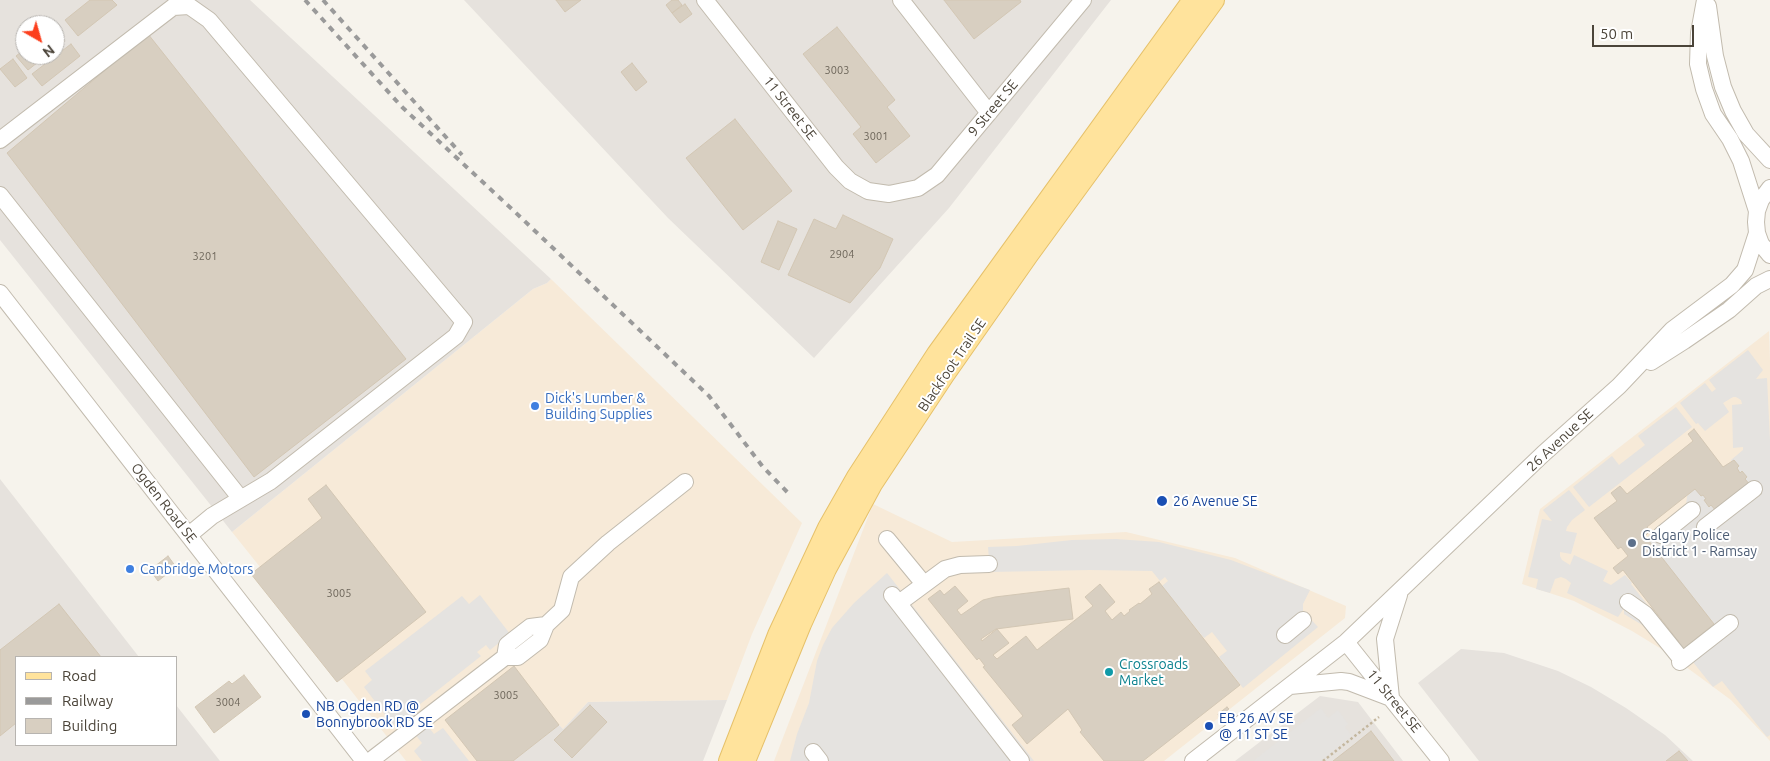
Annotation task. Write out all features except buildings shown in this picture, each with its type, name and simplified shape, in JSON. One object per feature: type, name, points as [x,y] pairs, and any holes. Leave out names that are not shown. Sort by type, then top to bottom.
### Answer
[{"type":"main road","name":"Blackfoot Trail SE","points":[[745,761],[756,712],[778,635],[828,528],[857,477],[937,354],[1193,0]]},
{"type":"main road","name":"Blackfoot Trail SE","points":[[729,761],[756,712],[822,578],[872,484],[944,375],[1028,255],[1214,0]]},
{"type":"main road","points":[[716,761],[725,742],[756,712]]},
{"type":"main road","points":[[756,712],[761,751],[758,761]]},
{"type":"street","name":"11 Street SE","points":[[705,0],[836,167],[850,181],[868,191],[889,194]]},
{"type":"street","points":[[901,0],[989,113]]},
{"type":"street","name":"9 Street SE","points":[[889,194],[918,188],[938,175],[1083,0]]},
{"type":"street","points":[[1706,0],[1715,56],[1733,111],[1746,134],[1770,160]]},
{"type":"street","points":[[1706,0],[1699,33],[1698,64],[1704,89],[1713,114],[1730,139],[1741,161],[1757,211],[1757,232],[1762,244],[1770,255]]},
{"type":"street","points":[[0,140],[173,7],[189,6],[209,20],[464,322],[456,336],[271,481],[212,516],[189,535]]},
{"type":"street","points":[[1757,211],[1761,200],[1770,188]]},
{"type":"street","points":[[0,195],[241,499]]},
{"type":"street","name":"26 Avenue SE","points":[[1193,761],[1346,642],[1632,373],[1672,330],[1732,285],[1744,270],[1757,232]]},
{"type":"street","name":"26 Avenue SE","points":[[1632,373],[1684,342],[1730,310],[1756,286],[1770,279]]},
{"type":"street","name":"Ogden Road SE","points":[[0,293],[364,761]]},
{"type":"street","points":[[370,761],[505,657],[518,657],[540,640],[546,625],[562,610],[571,577],[608,543],[685,482]]},
{"type":"street","points":[[1705,527],[1754,489]]},
{"type":"street","points":[[1660,535],[1692,510]]},
{"type":"street","points":[[887,540],[924,584]]},
{"type":"street","points":[[989,564],[960,565],[945,569],[924,584],[896,599],[1021,761]]},
{"type":"street","points":[[1290,686],[1340,681],[1348,682],[1391,698],[1385,639],[1399,593]]},
{"type":"street","points":[[1628,602],[1645,614],[1681,661],[1730,623]]},
{"type":"street","points":[[1285,635],[1303,620]]},
{"type":"street","name":"11 Street SE","points":[[1346,642],[1441,761]]},
{"type":"path","points":[[1323,761],[1379,717]]},
{"type":"path","points":[[1351,739],[1355,744]]},
{"type":"shaded area","points":[[0,0],[250,0],[551,279],[547,283],[533,289],[232,532],[0,240]]},
{"type":"shaded area","points":[[464,0],[1111,0],[949,208],[814,358],[668,218]]},
{"type":"shaded area","name":"Dick's Lumber & Building Supplies","points":[[551,279],[802,523],[752,634],[727,700],[588,702],[563,729],[559,725],[513,761],[406,761],[342,679],[337,682],[251,574],[260,567],[232,532],[533,289],[547,283]]},
{"type":"shaded area","points":[[1769,331],[1770,741],[1731,700],[1663,650],[1632,631],[1574,601],[1522,584],[1540,509]]},
{"type":"shaded area","points":[[1748,350],[1763,370],[1756,379],[1767,378],[1770,440],[1770,735],[1767,737],[1722,681],[1713,687],[1693,662],[1687,667],[1663,650],[1644,626],[1624,614],[1624,608],[1618,617],[1567,593],[1571,583],[1566,579],[1561,577],[1555,579],[1550,593],[1536,589],[1538,579],[1528,577],[1542,519],[1552,521],[1543,510],[1569,490],[1585,510],[1572,520],[1567,527],[1566,531],[1577,533],[1571,554],[1560,552],[1562,560],[1570,565],[1574,555],[1608,571],[1603,581],[1611,585],[1625,575],[1682,649],[1714,624],[1646,538],[1686,506],[1687,496],[1697,487],[1750,486],[1731,460],[1743,450],[1743,447],[1733,448],[1732,405],[1742,404],[1741,400],[1733,397],[1723,403],[1729,412],[1705,431],[1698,423],[1696,424],[1680,403],[1705,383],[1712,392],[1716,389],[1709,380]]},
{"type":"shaded area","points":[[1676,407],[1692,427],[1589,507],[1573,487],[1612,456],[1619,465],[1645,445],[1638,436]]},
{"type":"shaded area","points":[[0,479],[138,656],[15,656],[15,746],[178,746],[178,708],[220,761],[0,761]]},
{"type":"shaded area","points":[[873,504],[952,542],[1126,532],[1235,558],[1346,606],[1345,618],[1164,761],[774,761]]},
{"type":"shaded area","points":[[1116,539],[1159,542],[1231,560],[1310,590],[1303,604],[1303,611],[1318,627],[1243,688],[1219,657],[1227,651],[1212,632],[1204,638],[1162,586],[1168,581],[1165,577],[1160,581],[1152,571],[990,572],[988,547],[1072,540]]},
{"type":"shaded area","points":[[887,573],[1034,761],[790,761],[797,734],[809,703],[817,661],[823,645],[832,628],[854,603]]},
{"type":"shaded area","points":[[480,595],[510,634],[490,650],[486,645],[477,652],[481,656],[414,709],[434,734],[443,728],[469,761],[422,761],[414,751],[422,743],[402,718],[393,725],[364,687],[372,680],[365,671],[462,596],[469,604]]},
{"type":"shaded area","points":[[1461,649],[1504,653],[1558,671],[1591,687],[1626,708],[1665,735],[1693,761],[1479,761],[1418,683]]},
{"type":"shaded area","points":[[1320,696],[1358,702],[1403,761],[1235,761]]},
{"type":"shaded area","points":[[727,700],[703,761],[513,761],[559,725],[563,729],[588,702]]},
{"type":"shaded area","points":[[1321,708],[1328,718],[1338,710],[1348,724],[1345,727],[1352,736],[1321,761],[1253,761]]},
{"type":"railway","points":[[305,0],[402,107],[709,396],[763,467],[790,495]]},
{"type":"railway","points":[[323,0],[462,155]]},
{"type":"place","name":"Dick's Lumber & Building Supplies","points":[[535,406]]},
{"type":"place","name":"26 Avenue SE","points":[[1162,501]]},
{"type":"place","name":"Calgary Police District 1 - Ramsay","points":[[1632,543]]},
{"type":"place","name":"Canbridge Motors","points":[[130,569]]},
{"type":"place","name":"Crossroads Market","points":[[1109,672]]},
{"type":"place","name":"NB Ogden RD @ Bonnybrook RD SE","points":[[306,714]]},
{"type":"place","name":"EB 26 AV SE @ 11 ST SE","points":[[1209,726]]}]
